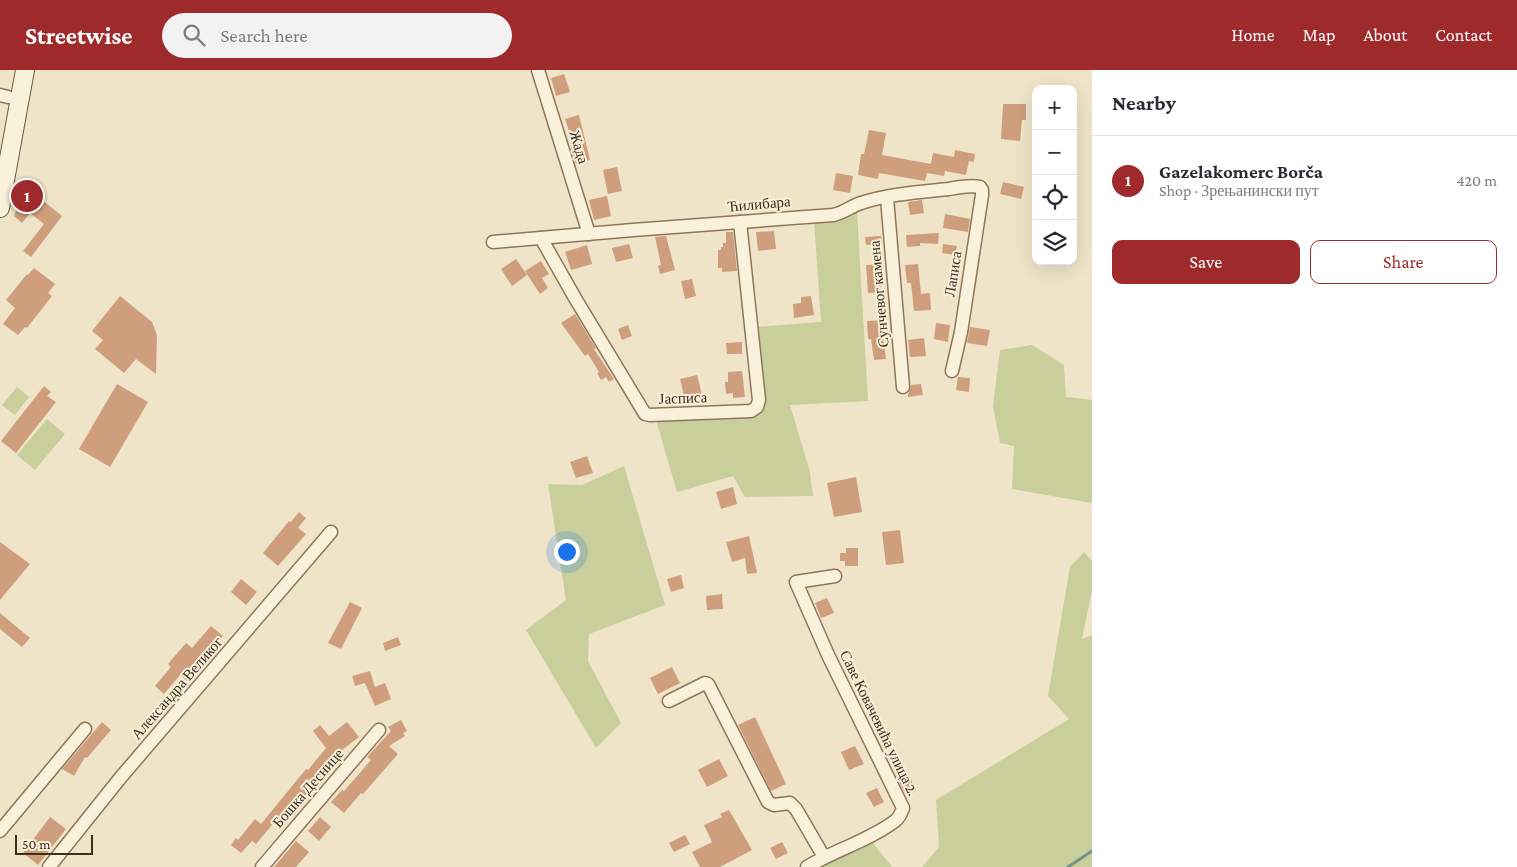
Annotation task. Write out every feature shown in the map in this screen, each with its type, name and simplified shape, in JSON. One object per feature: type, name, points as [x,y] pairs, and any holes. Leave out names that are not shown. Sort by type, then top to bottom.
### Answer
[{"type":"main road","points":[[0,140],[4,96],[13,70]]},
{"type":"main road","points":[[0,208],[25,70]]},
{"type":"street","name":"Жада","points":[[538,70],[589,234]]},
{"type":"street","name":"Ћилибара","points":[[541,238],[839,214],[856,204],[975,186]]},
{"type":"street","name":"Лаписа","points":[[952,371],[961,332],[982,196],[981,188],[975,186]]},
{"type":"street","name":"Сунчевог камена","points":[[887,198],[903,387]]},
{"type":"street","name":"Јасписа","points":[[541,238],[580,307],[645,414],[650,416],[751,411],[757,406],[759,400],[740,222]]},
{"type":"street","points":[[493,242],[541,238]]},
{"type":"street","name":"Александра Великог","points":[[49,867],[121,777],[331,532]]},
{"type":"street","name":"Саве Ковачевића улица 2.","points":[[806,867],[896,821],[903,808],[828,655],[796,582],[835,576]]},
{"type":"street","points":[[670,700],[705,683],[708,684],[768,802],[774,805],[790,803],[796,809],[824,857]]},
{"type":"street","points":[[0,831],[85,729]]},
{"type":"street","name":"Бошка Деснице","points":[[262,867],[379,730]]},
{"type":"green space","points":[[857,211],[868,401],[790,405],[810,472],[813,496],[745,497],[733,476],[677,492],[656,420],[745,415],[761,412],[765,407],[765,403],[757,327],[821,322],[814,220]]},
{"type":"green space","points":[[1032,345],[1064,365],[1066,397],[1092,400],[1092,503],[1012,489],[1014,446],[1000,443],[993,406],[1000,350]]},
{"type":"green space","points":[[17,387],[29,397],[15,415],[2,405]]},
{"type":"green space","points":[[47,419],[65,434],[35,470],[17,455]]},
{"type":"green space","points":[[624,466],[665,605],[589,634],[588,661],[621,723],[596,748],[526,630],[566,600],[548,484],[582,485]]},
{"type":"green space","points":[[1084,552],[1092,561],[1092,590],[1082,639],[1092,635],[1092,867],[922,867],[939,847],[936,800],[1069,719],[1048,696],[1070,567]]},
{"type":"green space","points":[[868,837],[892,867],[825,867],[821,858]]},
{"type":"building","points":[[564,74],[570,92],[556,96],[551,78]]},
{"type":"building","points":[[1003,104],[1026,104],[1026,120],[1022,120],[1020,141],[1001,139]]},
{"type":"building","points":[[579,115],[590,160],[576,164],[571,147],[574,146],[565,119]]},
{"type":"building","points":[[869,130],[886,133],[882,155],[931,164],[933,153],[954,157],[955,150],[975,154],[974,162],[969,161],[966,175],[945,171],[944,176],[927,173],[925,181],[879,173],[878,179],[858,175],[861,154],[864,154]]},
{"type":"building","points":[[617,167],[622,191],[608,194],[603,170]]},
{"type":"building","points":[[836,173],[853,176],[850,193],[833,190]]},
{"type":"building","points":[[28,180],[45,194],[41,199],[62,216],[31,257],[23,251],[44,224],[30,213],[22,223],[14,216]]},
{"type":"building","points":[[1003,182],[1024,187],[1021,199],[1000,194]]},
{"type":"building","points":[[607,196],[611,216],[594,220],[589,200]]},
{"type":"building","points":[[922,200],[924,213],[910,215],[908,202]]},
{"type":"building","points":[[945,214],[970,219],[968,232],[943,228]]},
{"type":"building","points":[[774,231],[776,249],[758,251],[756,232]]},
{"type":"building","points":[[726,232],[733,232],[737,271],[722,272],[722,268],[718,268],[718,250],[721,250],[723,243],[726,243]]},
{"type":"building","points":[[939,233],[938,244],[920,243],[920,246],[907,247],[906,235]]},
{"type":"building","points":[[666,236],[675,270],[660,274],[658,266],[661,265],[655,237]]},
{"type":"building","points":[[881,236],[882,244],[866,245],[865,237]]},
{"type":"building","points":[[629,244],[633,258],[616,262],[612,248]]},
{"type":"building","points":[[943,244],[957,246],[955,255],[942,253]]},
{"type":"building","points":[[587,245],[592,264],[571,270],[565,252]]},
{"type":"building","points":[[516,259],[527,275],[512,286],[501,269]]},
{"type":"building","points":[[541,261],[549,274],[542,278],[548,288],[540,294],[525,271]]},
{"type":"building","points":[[879,264],[881,292],[868,293],[866,265]]},
{"type":"building","points":[[918,264],[921,294],[930,293],[931,310],[914,311],[911,283],[907,283],[905,265]]},
{"type":"building","points":[[34,268],[55,284],[48,293],[52,296],[27,328],[25,327],[18,335],[3,324],[15,308],[6,300]]},
{"type":"building","points":[[692,279],[696,296],[685,299],[681,281]]},
{"type":"building","points":[[120,296],[152,322],[157,335],[156,374],[136,359],[124,373],[95,349],[103,340],[92,331]]},
{"type":"building","points":[[811,296],[814,315],[794,318],[793,304],[801,303],[801,297]]},
{"type":"building","points":[[575,314],[596,348],[594,349],[614,379],[609,382],[606,377],[601,380],[597,373],[599,372],[588,354],[585,356],[561,323]]},
{"type":"building","points":[[886,320],[887,337],[883,338],[886,359],[874,360],[871,339],[868,339],[867,321]]},
{"type":"building","points":[[936,323],[950,325],[948,342],[934,339]]},
{"type":"building","points":[[628,325],[632,336],[622,340],[618,329]]},
{"type":"building","points":[[970,327],[990,330],[987,346],[967,343]]},
{"type":"building","points":[[924,338],[926,356],[910,357],[908,340]]},
{"type":"building","points":[[742,342],[742,354],[727,354],[726,343]]},
{"type":"building","points":[[742,371],[745,397],[733,398],[733,393],[726,394],[725,382],[728,382],[728,372]]},
{"type":"building","points":[[697,375],[702,395],[685,400],[680,379]]},
{"type":"building","points":[[958,377],[970,378],[969,392],[956,390]]},
{"type":"building","points":[[117,384],[148,402],[110,467],[79,449]]},
{"type":"building","points":[[921,384],[923,395],[908,397],[911,385]]},
{"type":"building","points":[[44,386],[51,392],[47,396],[56,402],[16,453],[1,441]]},
{"type":"building","points":[[587,456],[593,473],[576,478],[570,462]]},
{"type":"building","points":[[856,477],[862,512],[834,517],[827,483]]},
{"type":"building","points":[[733,487],[737,504],[721,509],[716,492]]},
{"type":"building","points":[[299,512],[306,518],[298,528],[306,534],[278,566],[263,553],[289,521],[291,522]]},
{"type":"building","points":[[900,530],[904,563],[886,565],[882,532]]},
{"type":"building","points":[[749,536],[757,573],[747,574],[745,558],[732,562],[726,542]]},
{"type":"building","points":[[0,542],[30,564],[0,600]]},
{"type":"building","points":[[846,548],[858,548],[858,566],[845,566],[845,561],[840,561],[840,553],[846,553]]},
{"type":"building","points":[[681,575],[684,588],[671,592],[667,579]]},
{"type":"building","points":[[241,579],[257,592],[246,605],[231,592]]},
{"type":"building","points":[[722,594],[723,609],[707,610],[706,596]]},
{"type":"building","points":[[827,598],[834,613],[821,618],[815,603]]},
{"type":"building","points":[[350,602],[362,608],[341,649],[328,643]]},
{"type":"building","points":[[0,613],[30,638],[22,647],[0,629]]},
{"type":"building","points":[[211,626],[223,636],[187,681],[180,675],[164,694],[155,686],[171,667],[168,664],[186,643],[192,648]]},
{"type":"building","points":[[398,637],[401,645],[385,651],[383,643]]},
{"type":"building","points":[[672,667],[680,683],[658,694],[650,678]]},
{"type":"building","points":[[370,671],[375,687],[385,683],[391,699],[375,706],[365,683],[355,686],[352,676]]},
{"type":"building","points":[[755,717],[786,784],[771,791],[738,725]]},
{"type":"building","points":[[401,720],[407,731],[403,733],[405,736],[389,746],[398,754],[344,813],[331,802],[342,790],[344,791],[371,760],[367,757],[391,731],[388,727]]},
{"type":"building","points":[[102,722],[111,730],[87,758],[85,757],[74,776],[62,769]]},
{"type":"building","points":[[347,722],[359,737],[338,753],[342,756],[329,771],[327,770],[305,796],[302,793],[290,808],[292,810],[282,823],[277,819],[256,844],[252,841],[241,853],[231,845],[236,838],[238,840],[255,819],[261,824],[306,769],[308,770],[326,748],[313,731],[320,725],[329,736]]},
{"type":"building","points":[[855,746],[864,764],[849,770],[841,752]]},
{"type":"building","points":[[719,759],[728,776],[707,787],[698,770]]},
{"type":"building","points":[[910,777],[916,791],[906,795],[899,782]]},
{"type":"building","points":[[877,788],[884,802],[874,807],[866,793]]},
{"type":"building","points":[[729,810],[752,850],[720,867],[700,867],[692,852],[712,842],[704,825],[722,817],[720,814]]},
{"type":"building","points":[[50,817],[66,829],[38,865],[23,853]]},
{"type":"building","points":[[320,817],[331,827],[319,841],[308,831]]},
{"type":"building","points":[[685,835],[690,844],[674,852],[669,843]]},
{"type":"building","points":[[296,841],[309,852],[296,867],[274,867]]},
{"type":"building","points":[[782,842],[788,853],[776,859],[770,848]]},
{"type":"waterway","points":[[1068,867],[1092,851]]},
{"type":"place","name":"Gazelakomerc Borča","points":[[27,196]]}]
